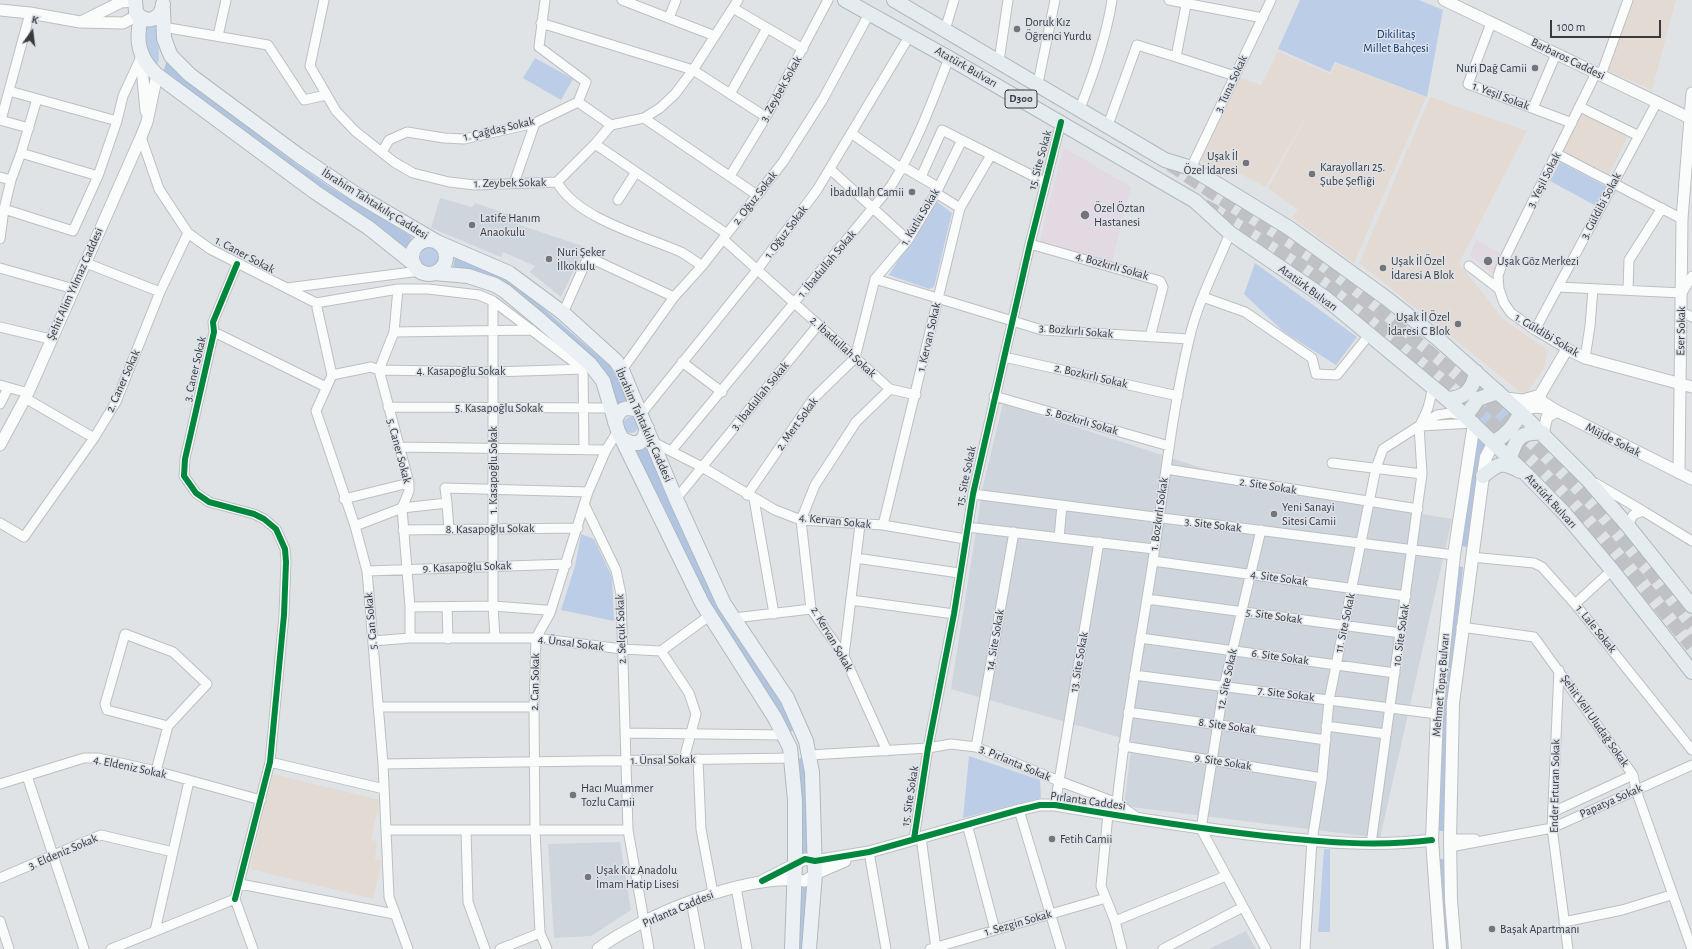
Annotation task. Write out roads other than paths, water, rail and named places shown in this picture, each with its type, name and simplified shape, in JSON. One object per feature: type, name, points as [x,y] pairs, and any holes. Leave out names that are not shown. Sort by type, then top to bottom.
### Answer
[{"type":"highway","name":"Atatürk Bulvarı","points":[[843,0],[910,35],[1195,201],[1230,233],[1324,297],[1470,419],[1526,474],[1564,514],[1612,570],[1692,672]]},
{"type":"highway","name":"Atatürk Bulvarı","points":[[894,0],[1038,83],[1165,160],[1191,168],[1289,228],[1386,298],[1437,338],[1543,433],[1587,479],[1628,526],[1692,606]]},
{"type":"highway","points":[[1447,399],[1458,399],[1468,391],[1476,372]]},
{"type":"highway","points":[[1470,419],[1478,399],[1502,395]]},
{"type":"highway","points":[[1494,442],[1507,433],[1521,413]]},
{"type":"highway","points":[[1510,458],[1513,448],[1520,437],[1533,432],[1543,433]]},
{"type":"highway","points":[[1482,476],[1496,466],[1506,464],[1526,474]]},
{"type":"main road","points":[[134,1],[134,9],[139,16],[138,30],[141,57]]},
{"type":"main road","points":[[139,16],[152,19],[159,16],[164,3]]},
{"type":"main road","name":"İbrahim Tahtakılıç Caddesi","points":[[164,3],[163,27],[168,49],[171,56],[190,75],[298,155],[356,195],[437,242],[509,273],[563,313],[616,361],[622,370],[676,499],[724,604],[787,698],[802,728],[810,755],[815,868],[809,949]]},
{"type":"main road","points":[[157,75],[168,49]]},
{"type":"main road","name":"İbrahim Tahtakılıç Caddesi","points":[[141,57],[157,75],[315,192],[369,228],[423,269],[468,276],[495,285],[541,321],[586,367],[603,381],[618,431],[709,616],[775,718],[790,748],[795,800],[795,878],[792,949]]},
{"type":"main road","points":[[428,240],[437,242],[445,250],[446,256],[443,267],[423,269],[412,255],[416,246],[428,240]]},
{"type":"main road","points":[[640,412],[631,407],[623,408],[618,413],[618,431],[631,443],[639,443],[649,434]]},
{"type":"main road","name":"Mehmet Topaç Bulvarı","points":[[1440,949],[1432,844],[1437,714],[1470,419]]},
{"type":"main road","name":"Mehmet Topaç Bulvarı","points":[[1455,949],[1451,900],[1450,843],[1453,703],[1482,476],[1486,457],[1494,442]]},
{"type":"main road","points":[[1454,555],[1471,557]]},
{"type":"main road","points":[[792,758],[810,755]]},
{"type":"main road","points":[[1432,844],[1442,835],[1450,843]]},
{"type":"street","points":[[218,36],[226,0]]},
{"type":"street","name":"1. Zeybek Sokak","points":[[324,0],[310,66],[336,111],[354,131],[413,173],[442,180],[475,185],[557,182],[595,144],[611,125]]},
{"type":"street","points":[[545,0],[539,47],[586,82],[578,102],[611,125],[644,118],[660,108],[675,94],[693,70],[736,4],[767,28],[803,49]]},
{"type":"street","points":[[622,0],[715,36]]},
{"type":"street","points":[[669,18],[676,0]]},
{"type":"street","name":"3. Zeybek Sokak","points":[[730,176],[766,117],[828,0]]},
{"type":"street","points":[[945,30],[954,0]]},
{"type":"street","points":[[999,61],[1008,0]]},
{"type":"street","points":[[1038,83],[1055,0]]},
{"type":"street","points":[[1080,108],[1107,30],[1112,0]]},
{"type":"street","points":[[1169,0],[1187,2],[1262,18]]},
{"type":"street","name":"3. Tuna Sokak","points":[[1191,168],[1271,0]]},
{"type":"street","name":"Barbaros Caddesi","points":[[1444,0],[1691,118]]},
{"type":"street","name":"3. Yeşil Sokak","points":[[1499,289],[1498,276],[1502,264],[1580,107],[1599,74],[1628,0]]},
{"type":"street","points":[[80,22],[121,2],[134,1]]},
{"type":"street","points":[[1176,57],[1187,2]]},
{"type":"street","points":[[0,10],[30,13],[80,22],[123,23],[139,16]]},
{"type":"street","points":[[29,128],[0,120],[30,13]]},
{"type":"street","name":"2. Oğuz Sokak","points":[[622,370],[674,297],[702,266],[783,162],[823,99],[870,14]]},
{"type":"street","points":[[541,23],[693,70],[766,117]]},
{"type":"street","name":"1. Yeşil Sokak","points":[[1491,23],[1468,84],[1572,123]]},
{"type":"street","points":[[163,27],[268,45],[304,100],[326,96]]},
{"type":"street","points":[[730,94],[767,28]]},
{"type":"street","name":"1. Oğuz Sokak","points":[[640,412],[757,270],[817,190],[910,35]]},
{"type":"street","points":[[1108,125],[1137,46],[1235,76]]},
{"type":"street","points":[[1533,108],[1556,54]]},
{"type":"street","points":[[4,208],[73,231],[98,176],[117,120],[123,96],[141,57]]},
{"type":"street","points":[[141,57],[147,122]]},
{"type":"street","name":"1. İbadullah Sokak","points":[[672,450],[722,392],[891,186],[902,168],[928,113],[949,58]]},
{"type":"street","name":"Şehit Alim Yılmaz Caddesi","points":[[0,445],[26,396],[141,137],[147,122],[157,75]]},
{"type":"street","points":[[8,91],[117,120]]},
{"type":"street","name":"Eser Sokak","points":[[1679,473],[1682,219],[1688,185],[1692,93]]},
{"type":"street","points":[[0,238],[4,208],[11,180],[22,154],[37,99]]},
{"type":"street","name":"1. Çağdaş Sokak","points":[[382,152],[389,140],[407,132],[444,138],[464,139],[535,123],[578,102]]},
{"type":"street","name":"3. Güldibi Sokak","points":[[1535,330],[1657,102]]},
{"type":"street","points":[[1580,107],[1638,136]]},
{"type":"street","points":[[644,118],[757,195]]},
{"type":"street","name":"15. Site Sokak","points":[[934,948],[917,838],[928,748],[954,614],[973,494],[994,396],[1045,182],[1061,122]]},
{"type":"street","points":[[514,183],[535,123]]},
{"type":"street","points":[[921,177],[942,130],[1045,182]]},
{"type":"street","points":[[851,133],[902,168],[907,168],[936,186],[936,193],[960,208]]},
{"type":"street","name":"1. Caner Sokak","points":[[141,137],[159,190],[188,233],[210,250],[316,303]]},
{"type":"street","name":"1. Kutlu Sokak","points":[[855,358],[875,279],[908,240],[936,193],[962,140]]},
{"type":"street","name":"2. İbadullah Sokak","points":[[595,144],[725,237],[757,270],[890,389],[916,395]]},
{"type":"street","points":[[22,154],[98,176]]},
{"type":"street","points":[[1557,154],[1682,219]]},
{"type":"street","name":"1. Kervan Sokak","points":[[883,525],[916,395],[960,208],[991,155]]},
{"type":"street","points":[[830,169],[908,240]]},
{"type":"street","points":[[618,200],[636,172]]},
{"type":"street","points":[[0,177],[11,180]]},
{"type":"street","points":[[557,182],[564,194],[604,221],[682,253],[702,266]]},
{"type":"street","points":[[1628,290],[1629,260],[1662,208]]},
{"type":"street","name":"2. Caner Sokak","points":[[0,523],[24,538],[94,438],[116,402],[160,292],[188,233]]},
{"type":"street","name":"1. Bozkırlı Sokak","points":[[1117,802],[1123,746],[1153,561],[1169,446],[1189,339],[1203,297],[1230,233]]},
{"type":"street","name":"4. Bozkırlı Sokak","points":[[1030,244],[1160,281],[1163,287],[1150,337]]},
{"type":"street","points":[[563,313],[588,257],[674,297]]},
{"type":"street","points":[[86,263],[160,292]]},
{"type":"street","name":"3. Caner Sokak","points":[[235,899],[270,762],[284,615],[285,549],[276,529],[264,519],[254,514],[210,502],[196,493],[184,476],[185,459],[214,332],[213,322],[237,264]]},
{"type":"street","points":[[1469,266],[1499,289]]},
{"type":"street","points":[[0,268],[74,288]]},
{"type":"street","points":[[286,288],[423,269]]},
{"type":"street","points":[[1558,287],[1682,293],[1692,276]]},
{"type":"street","name":"3. Bozkırlı Sokak","points":[[875,279],[938,300],[1042,330],[1189,339]]},
{"type":"street","points":[[379,370],[394,332],[398,289]]},
{"type":"street","points":[[332,375],[316,303],[398,289],[428,289],[479,295],[493,301],[586,367],[583,408],[584,449]]},
{"type":"street","name":"1. Güldibi Sokak","points":[[1499,289],[1504,304],[1511,313],[1535,330],[1567,349],[1585,358],[1692,387]]},
{"type":"street","points":[[1585,358],[1590,326],[1592,289]]},
{"type":"street","points":[[1203,297],[1245,312],[1312,358],[1316,374],[1337,375],[1369,335]]},
{"type":"street","name":"1. Kasapoğlu Sokak","points":[[493,301],[493,606],[495,638]]},
{"type":"street","points":[[1681,312],[1692,317]]},
{"type":"street","name":"3. İbadullah Sokak","points":[[676,499],[818,324]]},
{"type":"street","points":[[0,327],[50,339]]},
{"type":"street","points":[[394,332],[532,330]]},
{"type":"street","points":[[214,332],[326,387]]},
{"type":"street","points":[[1502,395],[1523,400],[1540,395],[1567,349]]},
{"type":"street","name":"2. Bozkırlı Sokak","points":[[1004,357],[1178,396]]},
{"type":"street","name":"2. Mert Sokak","points":[[750,497],[813,399],[855,358]]},
{"type":"street","points":[[682,362],[722,392]]},
{"type":"street","name":"4. Kasapoğlu Sokak","points":[[332,375],[371,367],[379,370],[493,372],[586,367]]},
{"type":"street","name":"5. Caner Sokak","points":[[379,370],[398,447],[409,482],[409,491],[402,508],[410,607],[410,638]]},
{"type":"street","name":"5. Can Sokak","points":[[332,375],[316,411],[344,499],[355,526],[367,571],[383,764],[389,897],[408,949]]},
{"type":"street","points":[[0,404],[4,386],[26,396],[94,438]]},
{"type":"street","points":[[1419,426],[1432,400],[1432,386]]},
{"type":"street","points":[[801,520],[815,485],[856,422],[890,389]]},
{"type":"street","name":"Müjde Sokak","points":[[1540,395],[1541,402],[1557,411],[1692,479]]},
{"type":"street","name":"5. Bozkırlı Sokak","points":[[994,396],[1169,446]]},
{"type":"street","name":"5. Kasapoğlu Sokak","points":[[388,407],[611,408]]},
{"type":"street","points":[[1521,413],[1526,409],[1536,407],[1557,411]]},
{"type":"street","points":[[1543,433],[1547,418],[1557,411]]},
{"type":"street","name":"11. Site Sokak","points":[[1306,949],[1312,841],[1322,778],[1329,700],[1353,588],[1376,468],[1383,449],[1437,415],[1451,413],[1470,419]]},
{"type":"street","name":"10. Site Sokak","points":[[1371,844],[1418,509],[1422,474],[1419,426]]},
{"type":"street","name":"2. Can Sokak","points":[[547,949],[540,933],[535,830],[534,707],[536,638],[550,613],[567,564],[588,492],[606,450],[618,431]]},
{"type":"street","name":"4. Kervan Sokak","points":[[649,434],[672,450],[750,497],[775,510],[801,520],[860,525],[883,525],[965,539]]},
{"type":"street","points":[[398,447],[606,450]]},
{"type":"street","points":[[1332,463],[1422,474]]},
{"type":"street","name":"2. Site Sokak","points":[[1166,469],[1418,509]]},
{"type":"street","points":[[1587,479],[1692,541]]},
{"type":"street","points":[[344,499],[409,482]]},
{"type":"street","points":[[449,530],[445,488],[588,492]]},
{"type":"street","name":"3. Site Sokak","points":[[973,494],[1454,555]]},
{"type":"street","points":[[750,497],[774,614]]},
{"type":"street","points":[[355,526],[402,508],[447,504]]},
{"type":"street","name":"2. Selçuk Sokak","points":[[584,504],[616,570],[621,594],[628,830],[648,949]]},
{"type":"street","points":[[1059,538],[1062,506]]},
{"type":"street","points":[[1628,526],[1633,515],[1643,511]]},
{"type":"street","name":"2. Kervan Sokak","points":[[801,520],[811,609],[844,656],[887,751]]},
{"type":"street","points":[[844,656],[860,525]]},
{"type":"street","points":[[967,527],[1154,549]]},
{"type":"street","name":"8. Kasapoğlu Sokak","points":[[403,530],[578,528]]},
{"type":"street","name":"12. Site Sokak","points":[[1201,829],[1224,686],[1249,574],[1261,530]]},
{"type":"street","name":"14. Site Sokak","points":[[976,747],[1014,532]]},
{"type":"street","name":"13. Site Sokak","points":[[1055,805],[1099,542]]},
{"type":"street","name":"1. Lale Sokak","points":[[1471,557],[1534,563],[1542,567],[1575,604],[1692,750]]},
{"type":"street","points":[[856,558],[960,573]]},
{"type":"street","name":"4. Site Sokak","points":[[1153,561],[1406,596]]},
{"type":"street","name":"9. Kasapoğlu Sokak","points":[[367,571],[567,564]]},
{"type":"street","points":[[1575,604],[1612,570]]},
{"type":"street","name":"5. Site Sokak","points":[[1147,599],[1401,633]]},
{"type":"street","points":[[851,600],[954,614]]},
{"type":"street","points":[[410,607],[447,608],[493,606],[546,610],[550,613]]},
{"type":"street","points":[[447,608],[448,639]]},
{"type":"street","points":[[734,618],[811,609]]},
{"type":"street","points":[[684,759],[692,734],[696,714],[689,693],[661,651],[709,616]]},
{"type":"street","name":"Şehit Veli Uludağ Sokak","points":[[1462,627],[1534,637],[1559,670],[1633,775],[1636,790],[1671,895],[1692,949]]},
{"type":"street","points":[[156,771],[168,726],[207,684],[173,652],[125,634],[106,704],[108,710],[168,726]]},
{"type":"street","name":"4. Ünsal Sokak","points":[[373,641],[410,638],[536,638],[622,649],[661,651]]},
{"type":"street","name":"6. Site Sokak","points":[[1140,638],[1395,673]]},
{"type":"street","name":"Ender Erturan Sokak","points":[[1559,670],[1552,828],[1568,949]]},
{"type":"street","name":"7. Site Sokak","points":[[1134,675],[1437,714]]},
{"type":"street","points":[[378,707],[534,707]]},
{"type":"street","name":"8. Site Sokak","points":[[1128,712],[1326,740]]},
{"type":"street","points":[[1326,726],[1386,734]]},
{"type":"street","points":[[625,733],[783,735]]},
{"type":"street","name":"3. Pırlanta Sokak","points":[[810,755],[928,748],[951,744],[976,747],[1059,782],[1117,802],[1139,819]]},
{"type":"street","name":"9. Site Sokak","points":[[1123,746],[1322,778]]},
{"type":"street","name":"4. Eldeniz Sokak","points":[[0,784],[84,758],[98,758],[156,771],[261,800]]},
{"type":"street","name":"1. Ünsal Sokak","points":[[383,764],[792,758]]},
{"type":"street","points":[[698,759],[701,829],[713,893]]},
{"type":"street","points":[[270,762],[384,789]]},
{"type":"street","name":"Papatya Sokak","points":[[1450,843],[1480,840],[1552,828],[1692,765]]},
{"type":"street","points":[[1553,812],[1633,775]]},
{"type":"street","points":[[27,776],[84,949]]},
{"type":"street","points":[[155,931],[189,780]]},
{"type":"street","name":"Pırlanta Caddesi","points":[[598,949],[614,937],[644,922],[713,893],[762,881],[795,878],[805,881],[815,868],[967,824],[1040,805],[1055,805],[1201,829],[1312,841],[1371,844],[1432,844]]},
{"type":"street","points":[[1019,810],[1061,949]]},
{"type":"street","points":[[1108,814],[1101,886],[1115,920],[1122,949]]},
{"type":"street","points":[[967,824],[995,930]]},
{"type":"street","points":[[1201,829],[1266,949]]},
{"type":"street","points":[[386,830],[628,830]]},
{"type":"street","points":[[466,830],[468,902],[484,949]]},
{"type":"street","name":"3. Eldeniz Sokak","points":[[0,878],[101,835],[173,852]]},
{"type":"street","points":[[865,853],[886,949]]},
{"type":"street","name":"Pırlanta Caddesi","points":[[762,881],[805,859],[815,868]]},
{"type":"street","points":[[1115,920],[1226,876]]},
{"type":"street","points":[[240,884],[394,914]]},
{"type":"street","points":[[736,887],[747,949]]},
{"type":"street","points":[[1564,922],[1622,910],[1671,895]]},
{"type":"street","name":"1. Sezgin Sokak","points":[[934,948],[1106,898]]},
{"type":"street","points":[[111,949],[127,946],[155,931],[235,899],[252,949]]},
{"type":"street","points":[[691,901],[700,949]]},
{"type":"street","points":[[1163,949],[1243,907]]},
{"type":"street","points":[[0,921],[9,949]]},
{"type":"street","points":[[500,949],[540,933]]},
{"type":"tunnel","points":[[1170,164],[1326,268],[1464,381],[1533,443],[1589,501],[1653,575],[1692,626]]},
{"type":"tunnel","points":[[1204,206],[1260,238],[1313,274],[1364,313],[1475,408],[1535,464],[1589,520],[1692,646]]},
{"type":"place","name":"Doruk Kız Öğrenci Yurdu","points":[[1017,29]]},
{"type":"place","name":"Nuri Dağ Camii","points":[[1535,68]]},
{"type":"place","name":"Uşak İl Özel İdaresi","points":[[1246,163]]},
{"type":"place","name":"Karayolları 25. Şube Şefliği","points":[[1312,174]]},
{"type":"place","name":"İbadullah Camii","points":[[912,192]]},
{"type":"place","name":"Özel Öztan Hastanesi","points":[[1085,215]]},
{"type":"place","name":"Latife Hanım Anaokulu","points":[[472,225]]},
{"type":"place","name":"Nuri Şeker İlkokulu","points":[[549,259]]},
{"type":"place","name":"Uşak Göz Merkezi","points":[[1488,261]]},
{"type":"place","name":"Uşak İl Özel İdaresi A Blok","points":[[1383,268]]},
{"type":"place","name":"Uşak İl Özel İdaresi C Blok","points":[[1458,324]]},
{"type":"place","name":"Yeni Sanayi Sitesi Camii","points":[[1274,514]]},
{"type":"place","name":"Hacı Muammer Tozlu Camii","points":[[573,795]]},
{"type":"place","name":"Fetih Camii","points":[[1052,839]]},
{"type":"place","name":"Uşak Kız Anadolu İmam Hatip Lisesi","points":[[588,877]]},
{"type":"place","name":"Başak Apartmanı","points":[[1492,929]]},
{"type":"park label","name":"Dikilitaş Millet Bahçesi","points":[[1396,41]]}]
